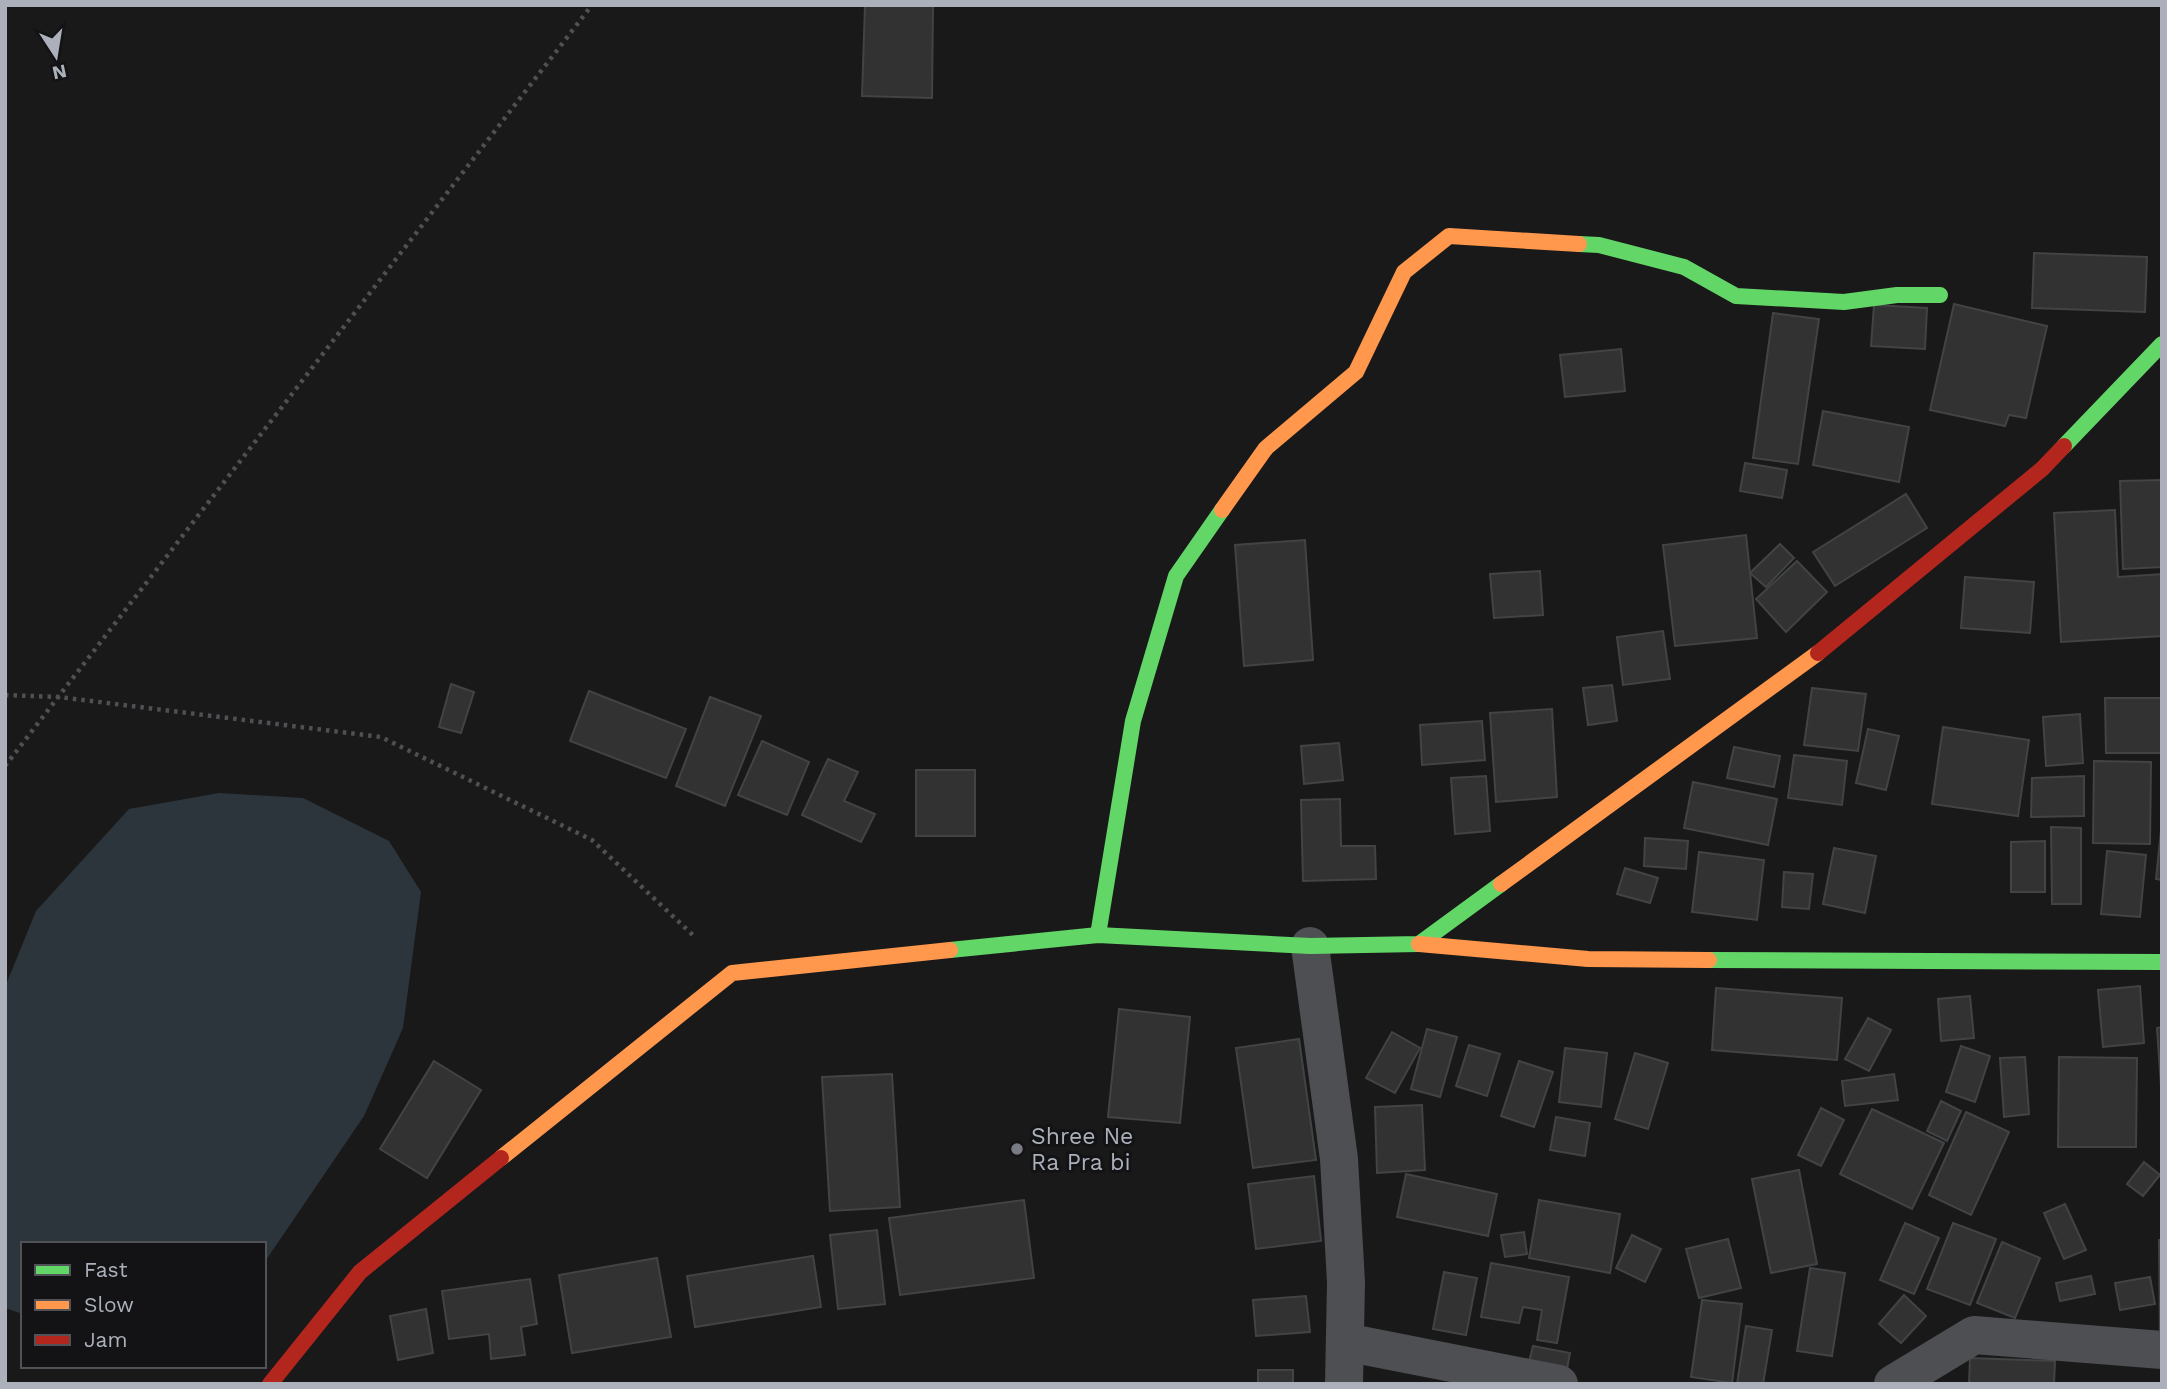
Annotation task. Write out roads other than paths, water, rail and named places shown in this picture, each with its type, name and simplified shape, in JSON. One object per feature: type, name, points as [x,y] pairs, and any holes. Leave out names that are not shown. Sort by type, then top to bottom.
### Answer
[{"type":"street","points":[[1098,935],[1133,721],[1176,576],[1266,448],[1356,372],[1404,272],[1449,236],[1599,245],[1684,267],[1736,296],[1844,302],[1897,295],[1940,295]]},
{"type":"street","points":[[1419,944],[1823,649],[2042,469],[2162,344]]},
{"type":"street","points":[[270,1384],[360,1272],[732,973],[1098,935],[1310,946],[1419,944],[1588,959],[2162,962]]},
{"type":"street","points":[[1310,946],[1339,1159],[1346,1282],[1344,1384]]},
{"type":"street","points":[[1893,1384],[1974,1335],[2162,1350]]},
{"type":"street","points":[[1345,1342],[1559,1384]]},
{"type":"place","name":"Shree Ne Ra Pra bi","points":[[1017,1149]]}]
